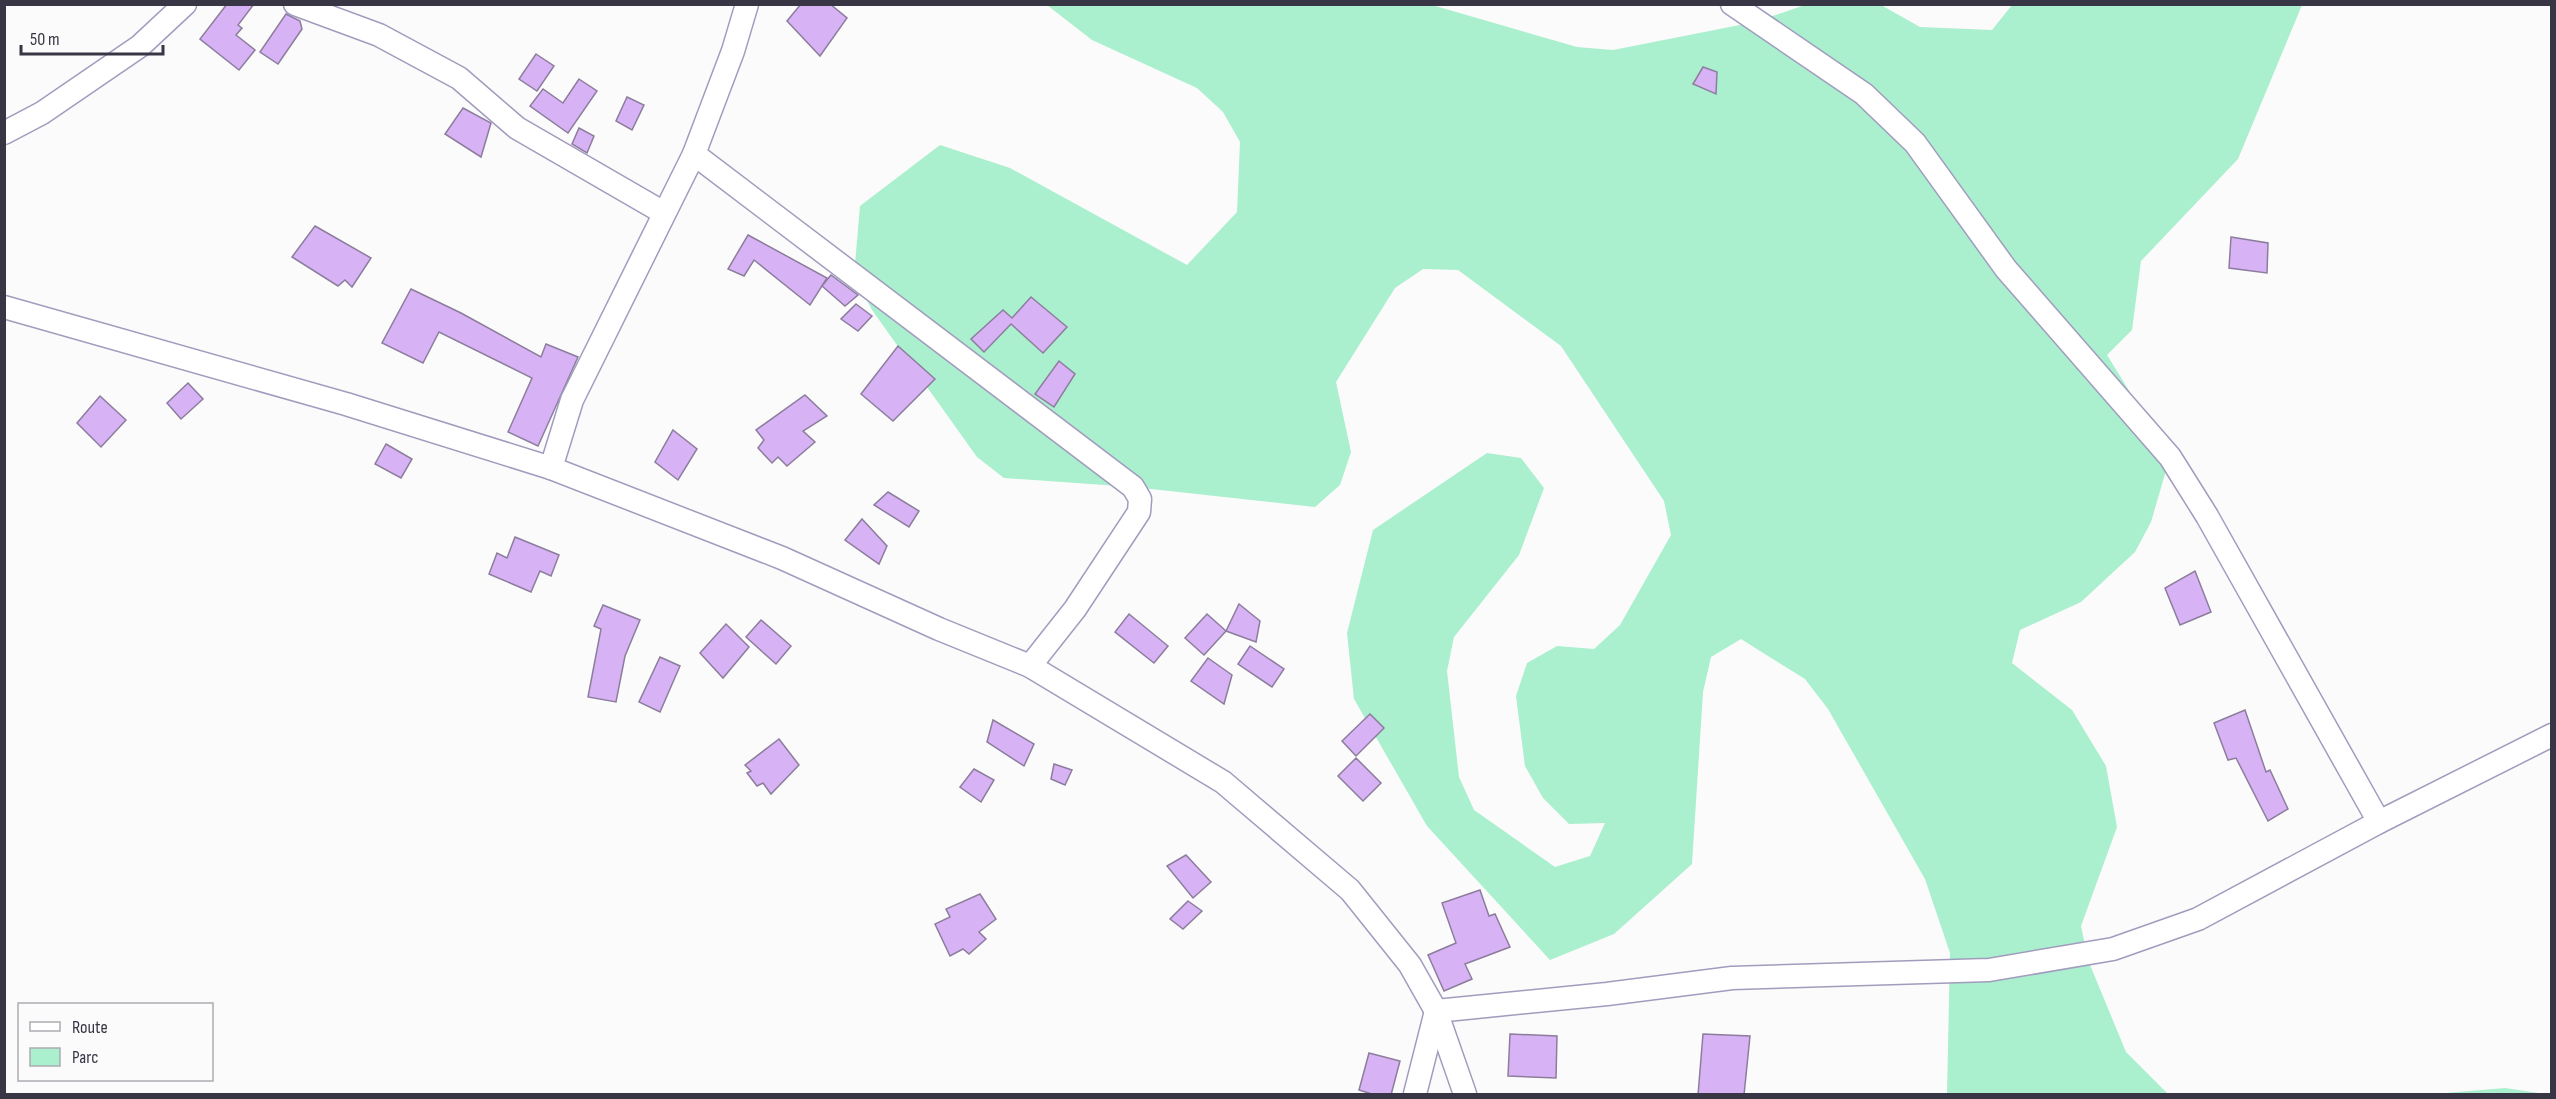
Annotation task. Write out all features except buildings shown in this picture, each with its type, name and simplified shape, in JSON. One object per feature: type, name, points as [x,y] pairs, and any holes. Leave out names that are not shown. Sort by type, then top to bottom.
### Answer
[{"type":"street","points":[[4,133],[42,113],[140,46],[185,4]]},
{"type":"street","points":[[295,4],[379,35],[459,78],[517,128],[663,213]]},
{"type":"street","points":[[551,468],[572,400],[694,154],[733,51],[747,4]]},
{"type":"street","points":[[1732,4],[1864,94],[1915,143],[2006,268],[2170,457],[2207,516],[2379,822]]},
{"type":"street","points":[[694,154],[1133,487],[1140,499],[1139,512],[1075,609],[1030,666]]},
{"type":"street","points":[[4,307],[346,404],[551,468],[782,558],[939,629],[1030,666],[1223,782],[1350,890],[1410,965],[1436,1011],[1465,1095]]},
{"type":"street","points":[[1436,1011],[1607,994],[1732,978],[1989,970],[2113,949],[2198,920],[2379,822],[2552,735]]},
{"type":"street","points":[[1415,1095],[1436,1011]]},
{"type":"green space","points":[[1047,5],[1432,5],[1577,47],[1613,50],[1755,22],[1805,5],[1881,5],[1920,27],[1992,30],[2012,5],[2302,5],[2238,159],[2141,261],[2132,330],[2107,355],[2170,457],[2151,522],[2135,552],[2081,602],[2020,630],[2012,663],[2072,710],[2106,766],[2117,827],[2081,926],[2088,960],[2126,1052],[2168,1094],[1947,1094],[1950,953],[1925,879],[1828,709],[1805,679],[1741,639],[1711,657],[1703,692],[1692,864],[1614,934],[1550,960],[1427,826],[1354,699],[1347,633],[1373,530],[1487,453],[1521,458],[1544,488],[1519,555],[1454,637],[1447,671],[1459,777],[1474,810],[1555,867],[1590,856],[1605,823],[1569,824],[1543,798],[1525,766],[1516,696],[1527,663],[1557,646],[1594,649],[1620,625],[1671,535],[1664,501],[1561,346],[1458,270],[1423,269],[1395,288],[1336,382],[1351,452],[1340,485],[1315,507],[1133,487],[1004,478],[977,457],[872,310],[854,276],[860,206],[940,145],[1010,168],[1187,265],[1237,212],[1240,142],[1223,112],[1197,88],[1092,40]]},
{"type":"green space","points":[[2505,1088],[2546,1094],[2434,1094]]}]
